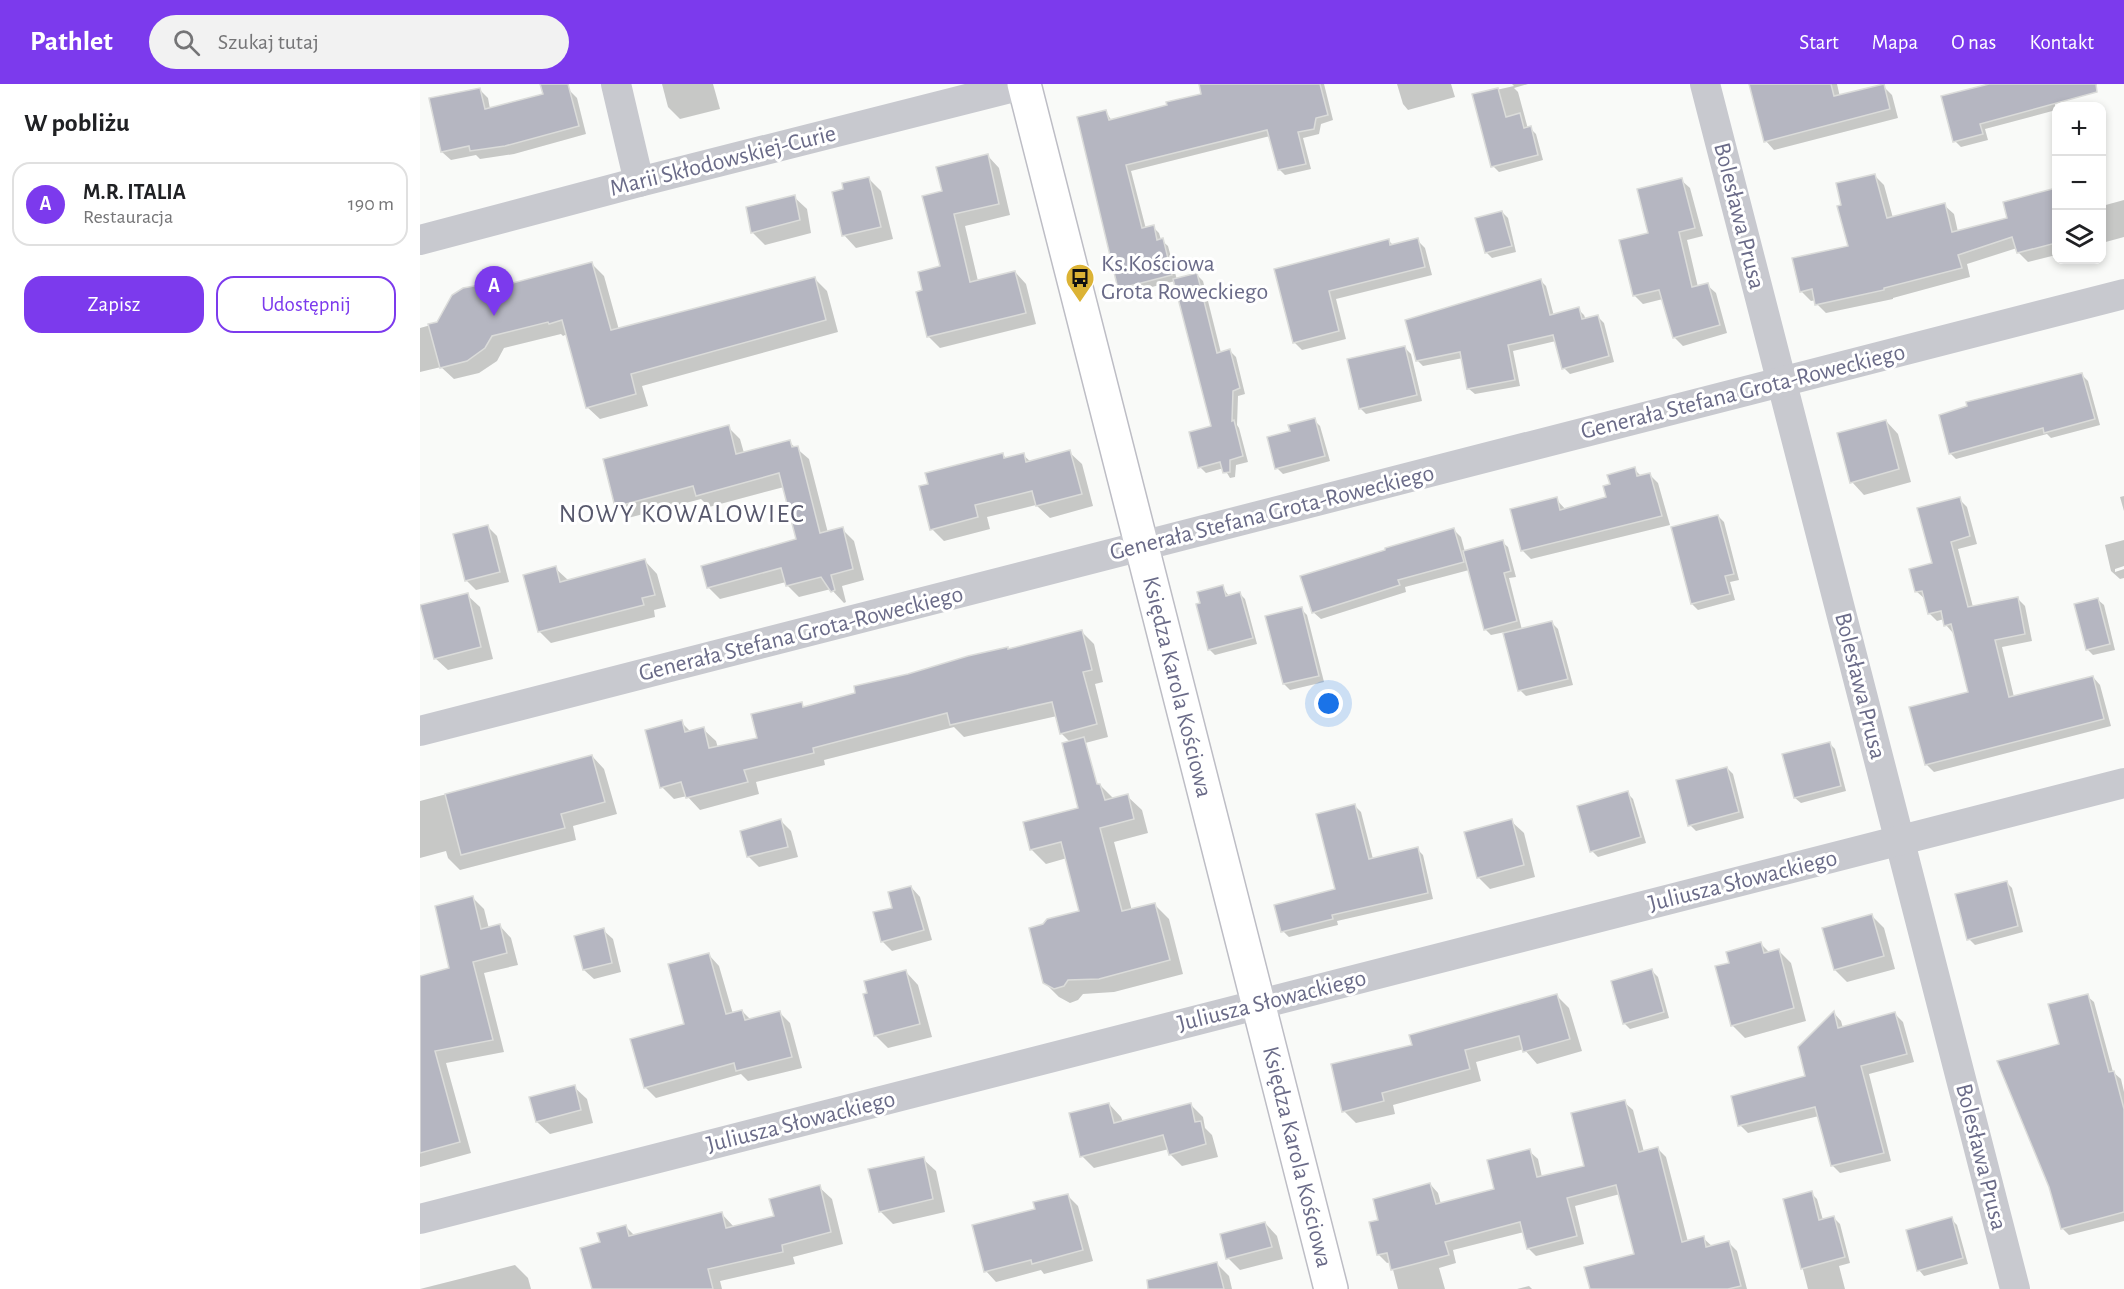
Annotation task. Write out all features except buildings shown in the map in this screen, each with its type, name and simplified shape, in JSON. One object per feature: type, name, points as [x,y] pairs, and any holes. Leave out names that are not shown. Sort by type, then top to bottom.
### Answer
[{"type":"street","points":[[616,84],[639,182]]},
{"type":"street","name":"Marii Skłodowskiej-Curie","points":[[420,240],[1025,84]]},
{"type":"street","name":"Księdza Karola Kościowa","points":[[1025,84],[1331,1289]]},
{"type":"street","name":"Bolesława Prusa","points":[[1705,84],[2015,1289]]},
{"type":"street","name":"Generała Stefana Grota-Roweckiego","points":[[420,731],[2124,294]]},
{"type":"street","name":"Juliusza Słowackiego","points":[[420,1219],[2124,783]]},
{"type":"place","name":"Ks.Kościowa Grota Roweckiego","points":[[1080,304]]},
{"type":"place","name":"M.R. ITALIA","points":[[494,316]]},
{"type":"district","name":"NOWY KOWALOWIEC","points":[[682,514]]}]
